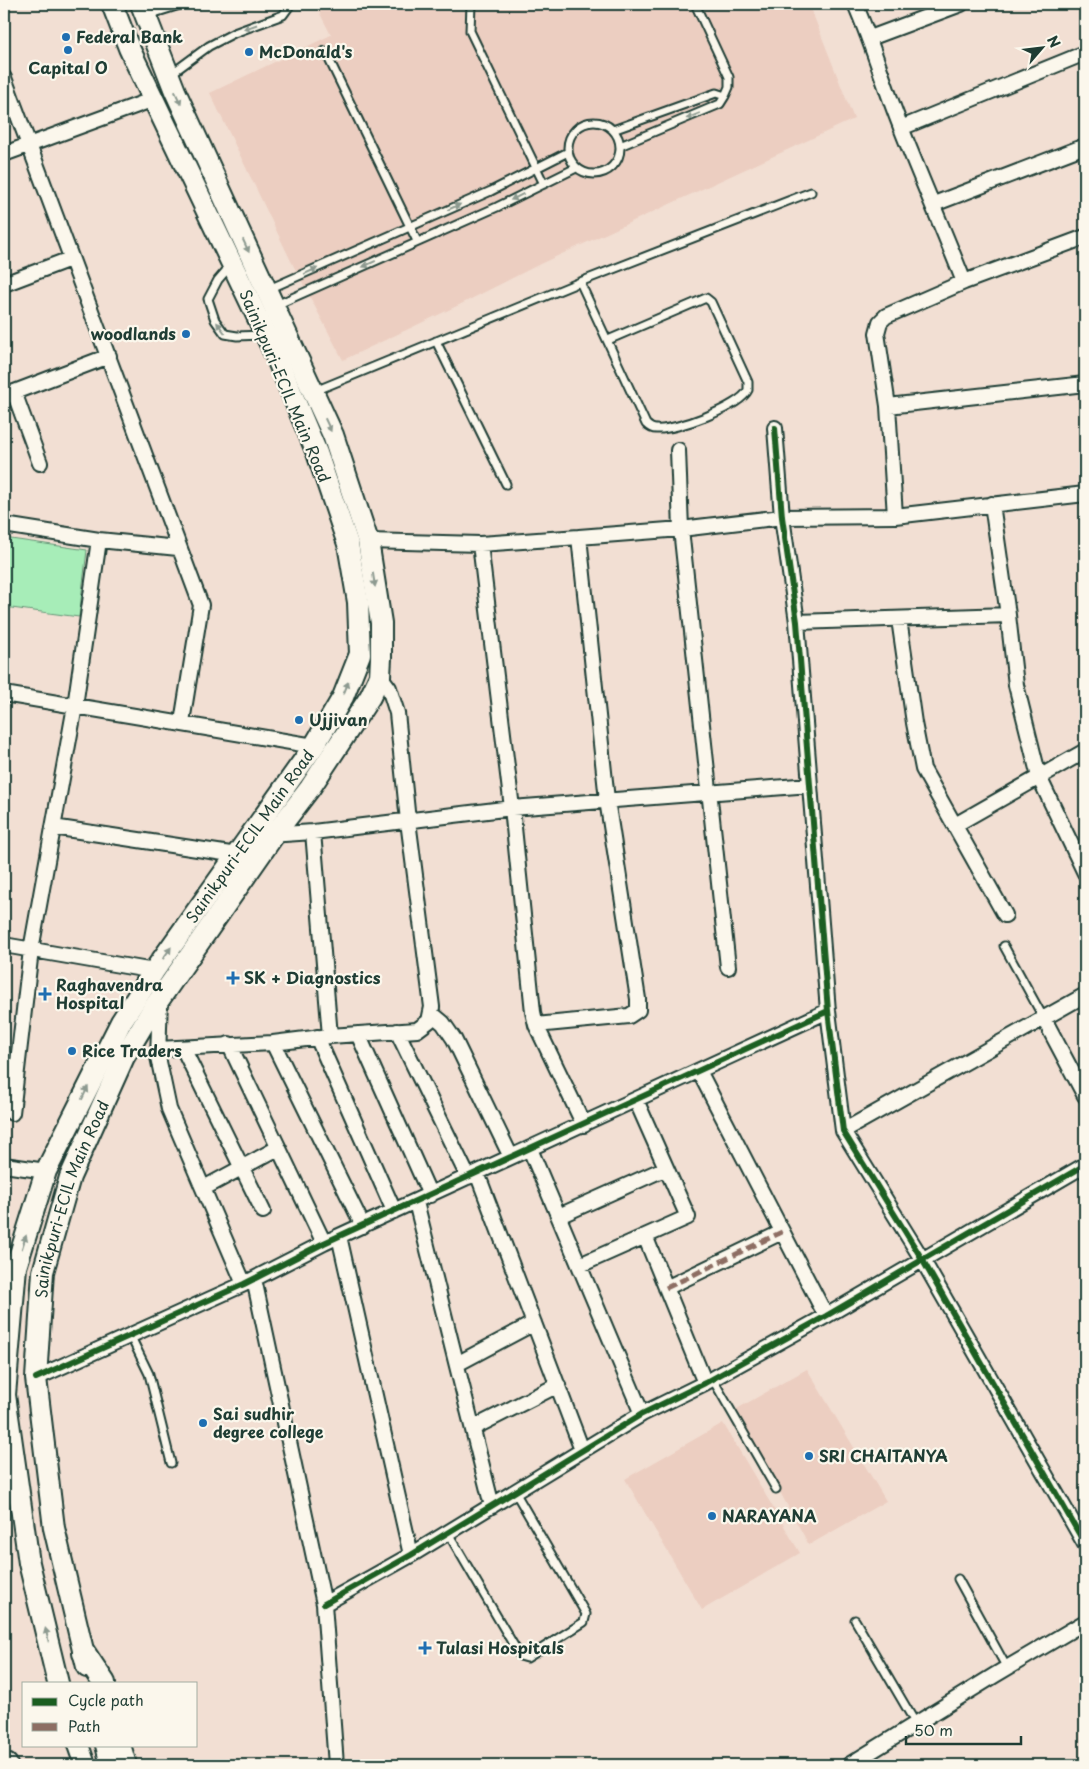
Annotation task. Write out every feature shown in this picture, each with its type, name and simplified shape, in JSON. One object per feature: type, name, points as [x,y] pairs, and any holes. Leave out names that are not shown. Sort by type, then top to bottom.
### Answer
[{"type":"main road","name":"Sainikpuri-ECIL Main Road","points":[[58,1682],[29,1563],[4,1394],[16,1267],[46,1171],[121,1022],[154,971],[314,746],[343,697],[360,654],[358,602],[348,544],[310,435],[266,335],[129,48],[112,4]]},
{"type":"main road","name":"Sainikpuri-ECIL Main Road","points":[[91,1682],[54,1528],[36,1378],[43,1272],[70,1177],[124,1057],[160,998],[334,753],[370,697],[380,676],[381,623],[368,541],[333,435],[169,76],[143,10]]},
{"type":"main road","points":[[84,1653],[103,1682]]},
{"type":"main road","points":[[78,1746],[85,1765]]},
{"type":"main road","points":[[106,1746],[111,1765]]},
{"type":"main road","points":[[119,1746],[125,1765]]},
{"type":"street","points":[[855,4],[870,38],[901,128],[934,204],[964,282]]},
{"type":"street","points":[[870,38],[962,4]]},
{"type":"street","points":[[901,128],[1085,53]]},
{"type":"street","points":[[4,78],[70,258],[109,356],[178,548],[201,605],[182,722]]},
{"type":"street","points":[[4,154],[154,99]]},
{"type":"street","points":[[934,204],[1085,146]]},
{"type":"street","points":[[895,516],[888,406],[877,333],[880,322],[886,316],[964,282],[1085,237]]},
{"type":"street","points":[[4,284],[70,258]]},
{"type":"street","points":[[40,463],[9,394],[109,356]]},
{"type":"street","points":[[888,406],[1085,384]]},
{"type":"street","points":[[774,428],[782,516],[797,622],[828,1011],[843,1131],[922,1259],[1085,1544]]},
{"type":"street","points":[[678,450],[681,529],[728,967]]},
{"type":"street","points":[[368,541],[480,544],[681,529],[782,516],[895,516],[1085,494]]},
{"type":"street","points":[[992,504],[1016,685],[1039,777],[1085,873]]},
{"type":"street","points":[[4,525],[99,540],[178,548]]},
{"type":"street","points":[[536,1025],[628,1016],[638,1010],[638,999],[607,800],[579,537]]},
{"type":"street","points":[[12,1113],[31,950],[75,706],[99,540]]},
{"type":"street","points":[[480,544],[512,808],[529,988],[536,1025],[584,1125]]},
{"type":"street","points":[[797,622],[1008,615]]},
{"type":"street","points":[[899,619],[914,723],[923,769],[1005,915]]},
{"type":"street","points":[[158,1049],[273,1043],[324,1036],[417,1030],[429,1021],[431,1013],[395,700],[380,676]]},
{"type":"street","points":[[4,694],[182,722],[314,746]]},
{"type":"street","points":[[955,825],[1085,751]]},
{"type":"street","points":[[252,834],[274,835],[313,832],[512,808],[810,785]]},
{"type":"street","points":[[53,827],[237,855]]},
{"type":"street","points":[[313,832],[324,1036],[394,1211]]},
{"type":"street","points":[[4,945],[154,971]]},
{"type":"street","points":[[843,1131],[1085,995]]},
{"type":"street","points":[[160,998],[159,1070],[169,1109],[249,1282],[324,1604],[336,1765]]},
{"type":"street","points":[[36,1378],[249,1282],[324,1243],[584,1125],[828,1011]]},
{"type":"street","points":[[431,1013],[443,1023],[454,1039],[511,1157]]},
{"type":"street","points":[[1043,1017],[1085,1096]]},
{"type":"street","points":[[397,1032],[472,1175],[534,1323],[582,1450]]},
{"type":"street","points":[[358,1034],[430,1195]]},
{"type":"street","points":[[273,1043],[363,1226]]},
{"type":"street","points":[[229,1044],[324,1243]]},
{"type":"street","points":[[183,1048],[263,1210]]},
{"type":"street","points":[[699,1071],[826,1316]]},
{"type":"street","points":[[580,1265],[688,1217],[636,1100]]},
{"type":"street","points":[[204,1188],[278,1148]]},
{"type":"street","points":[[530,1149],[642,1414]]},
{"type":"street","points":[[4,1165],[46,1171]]},
{"type":"street","points":[[324,1604],[411,1556],[642,1414],[709,1381],[826,1316],[1085,1165]]},
{"type":"street","points":[[559,1216],[666,1168]]},
{"type":"street","points":[[416,1202],[492,1506]]},
{"type":"street","points":[[666,1288],[782,1232]]},
{"type":"street","points":[[339,1236],[411,1556]]},
{"type":"street","points":[[645,1236],[666,1288],[709,1381]]},
{"type":"street","points":[[457,1364],[534,1323]]},
{"type":"street","points":[[473,1428],[558,1385]]},
{"type":"street","points":[[849,1765],[1085,1622]]},
{"type":"lane","points":[[143,10],[183,4]]},
{"type":"lane","points":[[169,76],[209,46],[234,33],[283,15],[291,4]]},
{"type":"lane","points":[[471,4],[470,31],[544,184]]},
{"type":"lane","points":[[620,146],[720,104],[725,96],[729,87],[729,77],[695,4]]},
{"type":"lane","points":[[325,50],[418,241]]},
{"type":"lane","points":[[613,130],[716,93],[725,96]]},
{"type":"lane","points":[[599,122],[613,130],[620,146],[619,155],[610,170],[592,175],[576,168],[568,152],[570,136],[582,124],[599,122]]},
{"type":"lane","points":[[270,298],[410,226],[536,169],[568,152]]},
{"type":"lane","points":[[270,298],[418,241],[576,168]]},
{"type":"lane","points":[[313,392],[580,282],[811,192]]},
{"type":"lane","points":[[232,264],[218,280],[208,299],[215,320],[225,334],[238,336],[266,335]]},
{"type":"lane","points":[[580,282],[646,424],[650,428],[677,426],[718,411],[736,403],[748,390],[748,382],[712,302],[706,298],[608,340]]},
{"type":"lane","points":[[436,341],[506,484]]},
{"type":"lane","points":[[1004,946],[1043,1017]]},
{"type":"lane","points":[[130,1335],[149,1374],[171,1464]]},
{"type":"lane","points":[[709,1381],[776,1489]]},
{"type":"lane","points":[[448,1532],[520,1656],[527,1658],[584,1622],[586,1614],[515,1492]]},
{"type":"lane","points":[[958,1580],[1007,1668]]},
{"type":"lane","points":[[854,1620],[916,1724]]},
{"type":"shaded area","points":[[315,4],[809,4],[854,119],[540,264],[343,360],[290,259],[210,93],[331,35]]},
{"type":"shaded area","name":"SRI CHAITANYA","points":[[807,1369],[886,1501],[809,1545],[735,1410]]},
{"type":"shaded area","name":"NARAYANA","points":[[723,1423],[800,1553],[702,1610],[625,1479]]},
{"type":"green space","points":[[4,538],[87,550],[79,617],[4,607]]},
{"type":"marked path","points":[[666,1288],[782,1232]]},
{"type":"cycle path","points":[[775,428],[782,517],[797,622],[828,1011],[843,1131],[922,1259],[1085,1544]]},
{"type":"cycle path","points":[[36,1378],[244,1284],[324,1243],[828,1011]]},
{"type":"cycle path","points":[[324,1604],[411,1555],[642,1414],[705,1383],[826,1316],[1085,1165]]},
{"type":"place","name":"Federal Bank","points":[[66,37]]},
{"type":"place","name":"Capital O","points":[[68,50]]},
{"type":"place","name":"McDonald's","points":[[249,52]]},
{"type":"place","name":"woodlands","points":[[186,334]]},
{"type":"place","name":"Ujjivan","points":[[299,720]]},
{"type":"place","name":"SK + Diagnostics","points":[[233,978]]},
{"type":"place","name":"Raghavendra Hospital","points":[[45,994]]},
{"type":"place","name":"Rice Traders","points":[[72,1051]]},
{"type":"place","name":"Sai sudhir degree college","points":[[203,1423]]},
{"type":"place","name":"SRI CHAITANYA","points":[[809,1456]]},
{"type":"place","name":"NARAYANA","points":[[712,1516]]},
{"type":"place","name":"Tulasi Hospitals","points":[[425,1648]]}]
